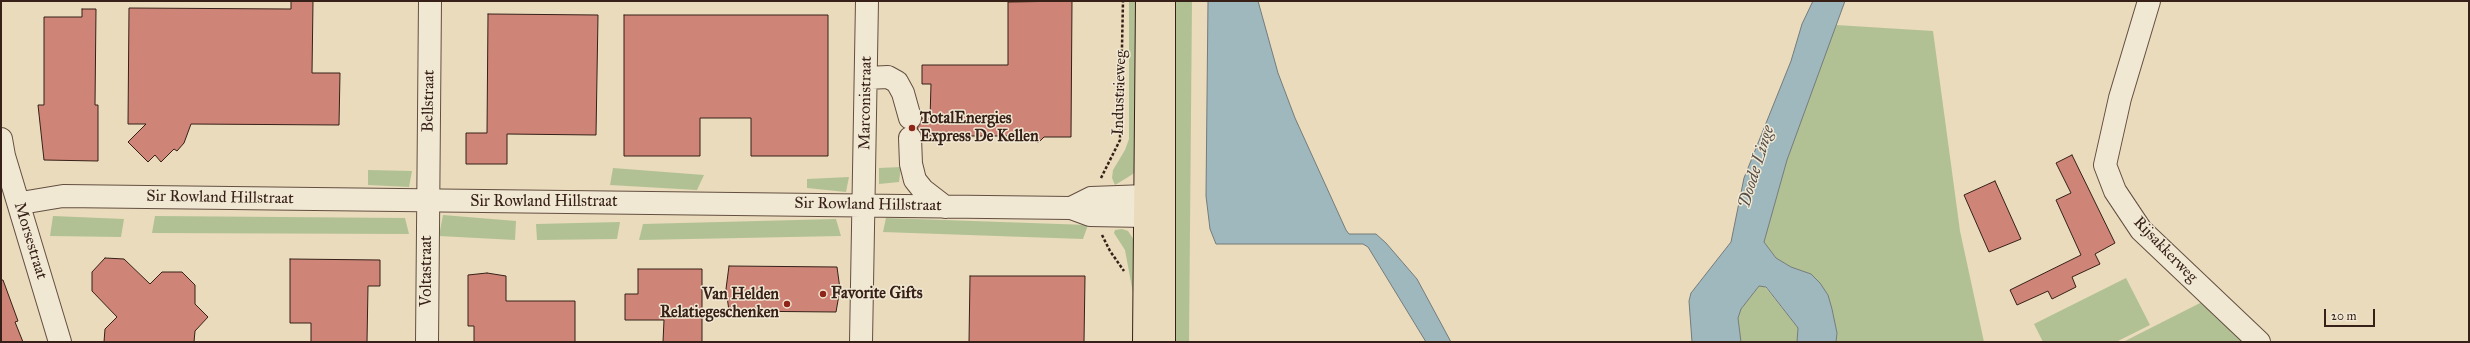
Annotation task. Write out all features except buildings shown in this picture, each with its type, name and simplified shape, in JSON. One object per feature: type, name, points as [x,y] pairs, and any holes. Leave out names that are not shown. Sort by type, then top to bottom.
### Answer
[{"type":"main road","name":"Industrieweg","points":[[1146,1],[1152,207],[1164,342]]},
{"type":"main road","name":"Industrieweg","points":[[1144,342],[1164,1]]},
{"type":"street","name":"Bellstraat","points":[[428,201],[430,1]]},
{"type":"street","name":"Marconistraat","points":[[861,342],[865,204],[867,1]]},
{"type":"street","name":"Rijsakkerweg","points":[[2149,1],[2120,98],[2105,165],[2115,191],[2142,230],[2259,342]]},
{"type":"street","points":[[866,78],[888,77],[897,82],[903,93],[910,128],[911,164],[915,180],[923,190],[945,207]]},
{"type":"street","name":"Morsestraat","points":[[1,139],[4,156],[60,342]]},
{"type":"street","name":"Sir Rowland Hillstraat","points":[[20,207],[27,202],[62,196],[428,201],[865,204],[945,207],[1071,208],[1090,215],[1101,206],[1152,207]]},
{"type":"street","name":"Voltastraat","points":[[427,342],[428,201]]},
{"type":"path","name":"Industrieweg","points":[[1123,1],[1120,140],[1101,178],[1101,233],[1110,251],[1126,276]]},
{"type":"green space","points":[[1129,1],[1144,1],[1140,166],[1133,174],[1115,185],[1112,178],[1113,170],[1125,150],[1129,139]]},
{"type":"green space","points":[[1173,1],[1192,1],[1189,342],[1170,342]]},
{"type":"green space","points":[[1836,25],[1933,31],[1960,231],[1984,342],[1836,342],[1837,333],[1832,309],[1828,295],[1820,283],[1811,274],[1791,267],[1776,258],[1764,242],[1787,160]]},
{"type":"green space","points":[[901,167],[899,182],[879,184],[879,168]]},
{"type":"green space","points":[[613,168],[704,175],[697,190],[610,185]]},
{"type":"green space","points":[[368,170],[412,171],[409,187],[368,185]]},
{"type":"green space","points":[[849,177],[846,192],[807,188],[807,179]]},
{"type":"green space","points":[[443,215],[516,221],[515,240],[439,236]]},
{"type":"green space","points":[[53,216],[124,219],[121,237],[50,236]]},
{"type":"green space","points":[[155,216],[405,218],[409,234],[152,233]]},
{"type":"green space","points":[[886,218],[1088,225],[1083,239],[883,232]]},
{"type":"green space","points":[[836,219],[841,236],[639,240],[643,224]]},
{"type":"green space","points":[[620,222],[617,239],[537,240],[536,224]]},
{"type":"green space","points":[[1122,229],[1128,231],[1136,243],[1133,342],[1133,293],[1125,250],[1114,233],[1115,230]]},
{"type":"green space","points":[[2126,278],[2150,325],[2116,342],[2043,342],[2034,324]]},
{"type":"green space","points":[[1759,286],[1765,287],[1798,328],[1797,342],[1741,342],[1738,318],[1741,309]]},
{"type":"green space","points":[[2208,299],[2252,342],[2123,342]]},
{"type":"water","points":[[1208,1],[1258,1],[1278,73],[1295,118],[1346,230],[1349,234],[1376,234],[1386,243],[1417,279],[1451,342],[1426,342],[1368,247],[1363,244],[1216,244],[1210,229],[1206,196]]},
{"type":"water","name":"Doode Linge","points":[[1813,1],[1845,1],[1787,160],[1764,242],[1776,258],[1791,267],[1811,274],[1820,283],[1828,295],[1832,309],[1837,333],[1836,342],[1797,342],[1798,328],[1766,287],[1759,286],[1741,309],[1738,318],[1741,342],[1692,342],[1689,301],[1691,293],[1731,242],[1744,178],[1791,61],[1802,24]]},
{"type":"place","name":"TotalEnergies Express De Kellen","points":[[912,128]]},
{"type":"place","name":"Favorite Gifts","points":[[823,294]]},
{"type":"place","name":"Van Helden Relatiegeschenken","points":[[787,304]]}]
